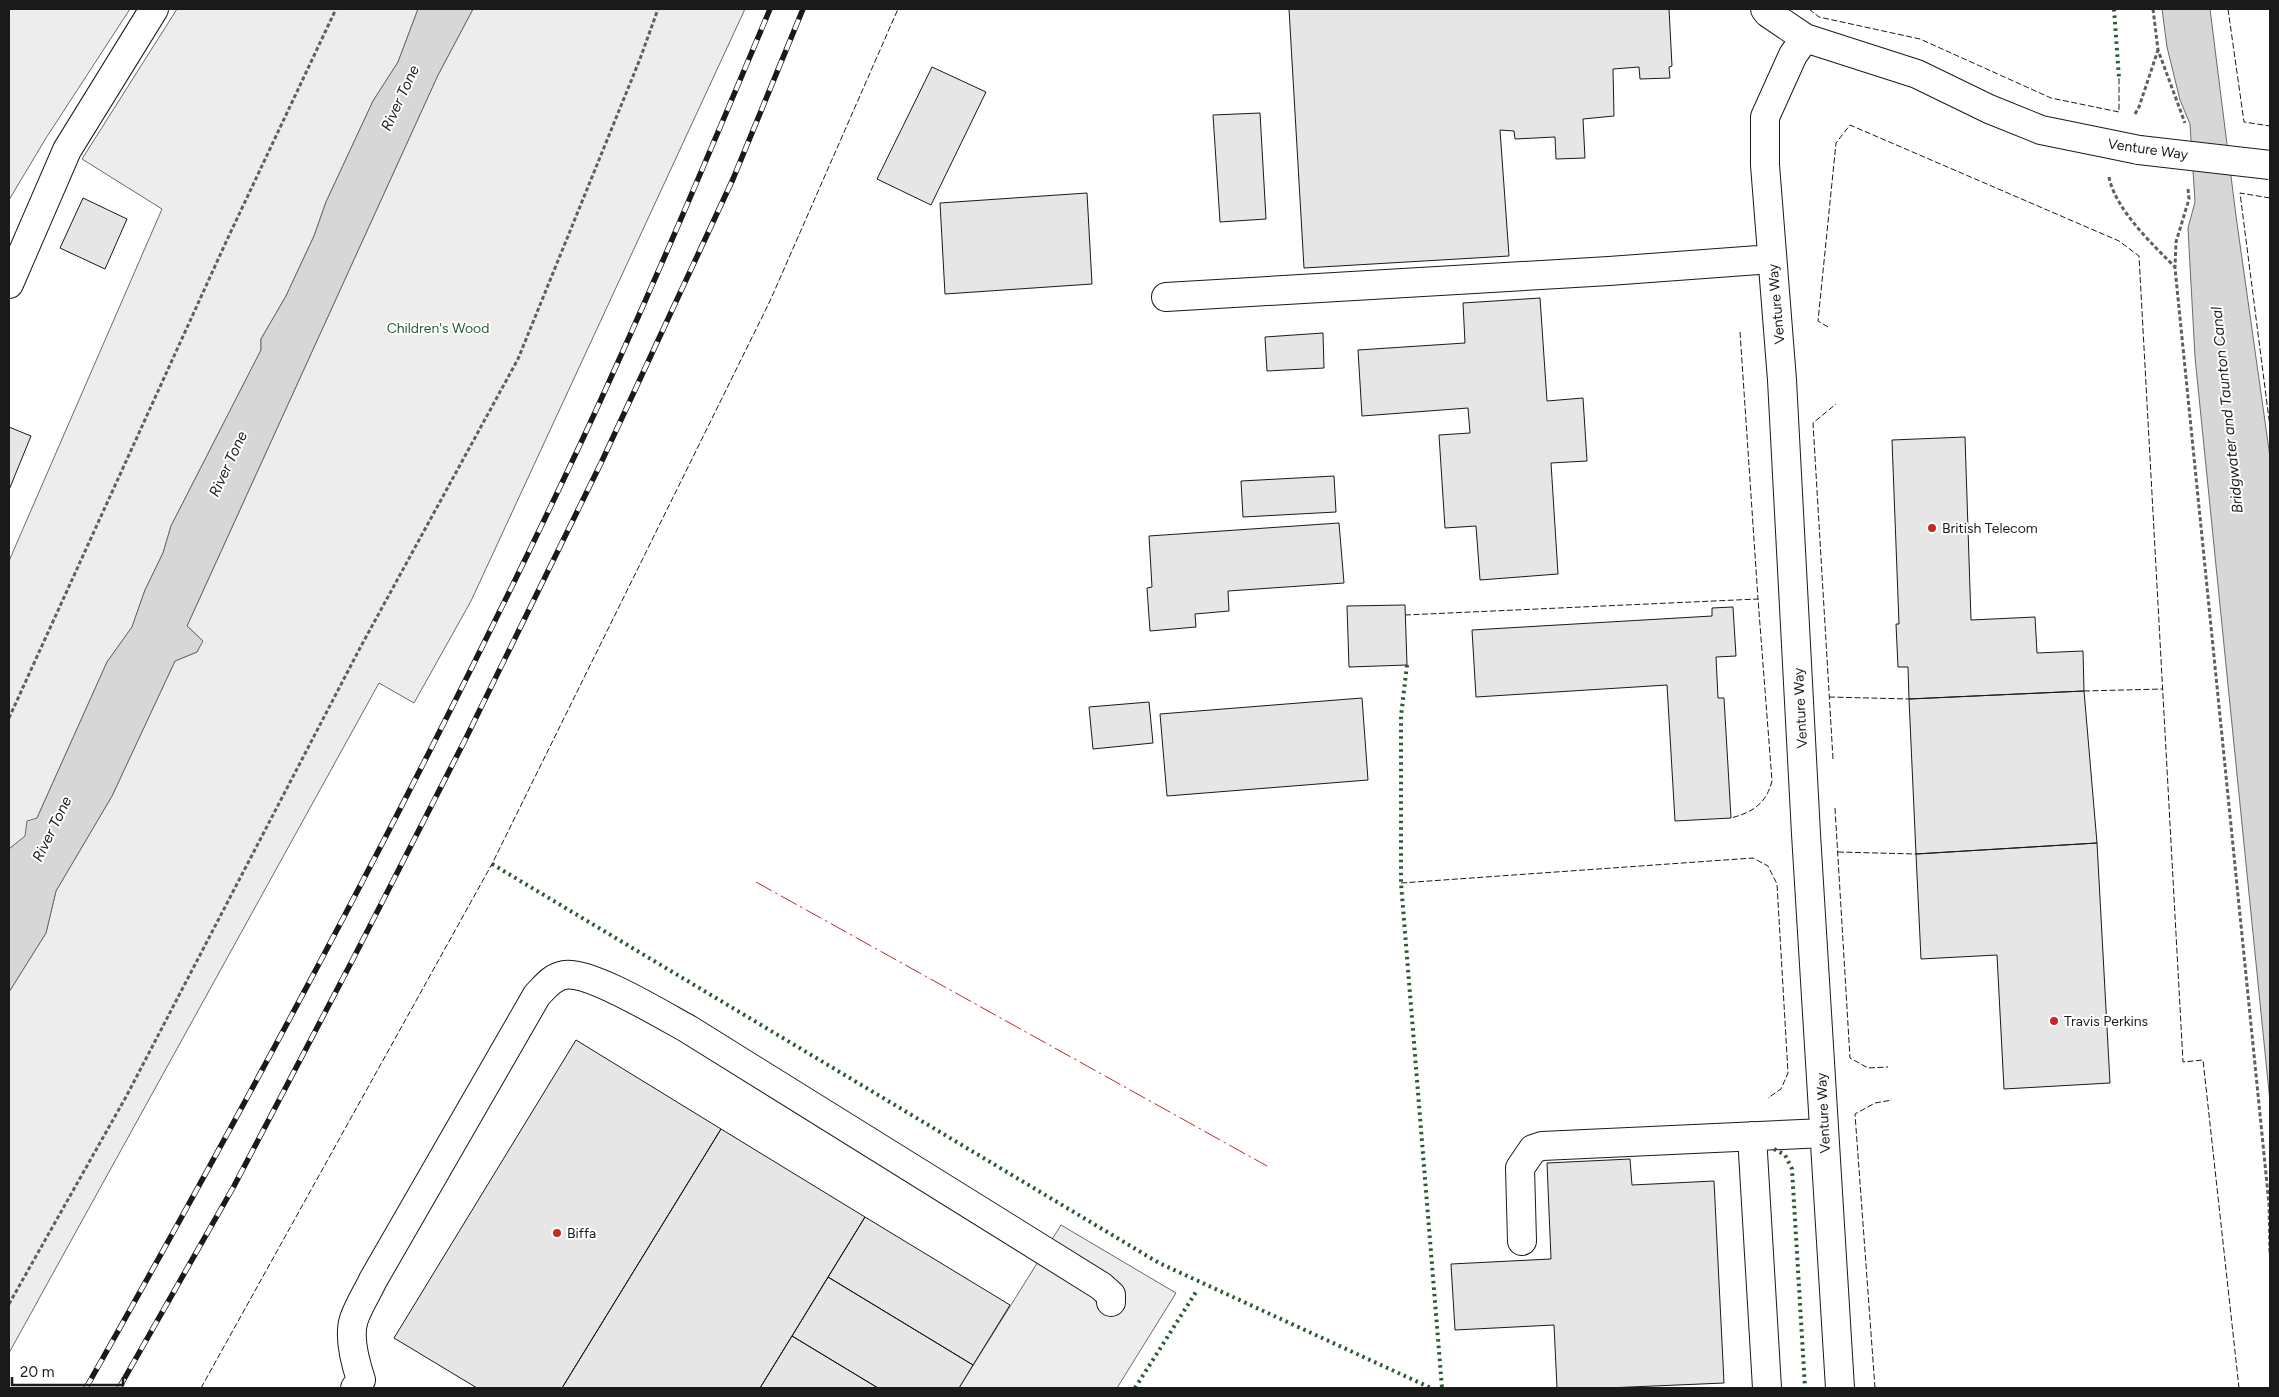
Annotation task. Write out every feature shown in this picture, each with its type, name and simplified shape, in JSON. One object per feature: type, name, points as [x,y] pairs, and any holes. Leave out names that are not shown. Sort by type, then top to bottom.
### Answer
[{"type":"street","points":[[9,284],[67,150],[154,9]]},
{"type":"street","name":"Venture Way","points":[[1765,9],[1805,38],[1917,74],[1989,109],[2041,130],[2139,150],[2270,164]]},
{"type":"street","name":"Venture Way","points":[[1805,38],[1794,55],[1765,117],[1765,164],[1782,380],[1840,1388]]},
{"type":"street","points":[[1166,297],[1609,272],[1772,259]]},
{"type":"street","points":[[363,1385],[356,1363],[352,1337],[353,1320],[373,1280],[536,995],[552,980],[564,975],[578,975],[604,986],[688,1029],[1101,1286],[1110,1295],[1111,1302]]},
{"type":"street","points":[[1522,1241],[1520,1168],[1532,1148],[1824,1133]]},
{"type":"street","points":[[1752,1136],[1767,1388]]},
{"type":"path","points":[[9,718],[226,242],[336,9]]},
{"type":"path","points":[[9,1304],[127,1095],[360,648],[518,359],[640,59],[658,9]]},
{"type":"path","points":[[2153,9],[2158,50],[2186,126]]},
{"type":"path","points":[[2188,181],[2188,199],[2176,242],[2176,268],[2269,1204],[2270,1255]]},
{"type":"shaded area","points":[[9,9],[130,9],[46,138],[9,200]]},
{"type":"shaded area","points":[[177,9],[418,9],[398,62],[373,101],[326,202],[314,236],[286,296],[261,339],[261,350],[171,526],[163,553],[145,590],[132,627],[107,662],[37,818],[26,836],[9,849],[9,561],[162,209],[82,159]]},
{"type":"shaded area","name":"Children's Wood","points":[[473,9],[745,9],[471,601],[414,703],[379,683],[9,1353],[9,992],[46,933],[56,891],[112,796],[175,661],[197,652],[202,640],[187,626],[438,75]]},
{"type":"shaded area","points":[[1061,1225],[1176,1293],[1117,1388],[959,1388]]},
{"type":"water","name":"River Tone","points":[[418,9],[473,9],[438,75],[187,626],[203,641],[197,652],[175,661],[112,796],[56,891],[46,933],[9,992],[9,849],[25,836],[27,821],[37,818],[107,662],[132,627],[145,590],[163,553],[171,526],[261,350],[261,339],[286,296],[314,236],[326,202],[373,101],[398,62]]},
{"type":"water","name":"Bridgwater and Taunton Canal","points":[[2162,9],[2210,9],[2236,216],[2270,457],[2270,1102],[2195,357],[2188,228],[2195,202],[2190,124],[2180,100],[2167,47]]},
{"type":"building","points":[[1289,9],[1669,9],[1672,66],[1669,67],[1670,78],[1640,79],[1639,67],[1613,69],[1614,116],[1583,119],[1585,158],[1556,159],[1555,137],[1515,139],[1514,131],[1500,130],[1509,256],[1304,268]]},
{"type":"building","points":[[932,67],[986,92],[931,205],[877,179]]},
{"type":"building","points":[[1260,113],[1266,219],[1220,222],[1213,115]]},
{"type":"building","points":[[1087,193],[1092,284],[945,294],[940,203]]},
{"type":"building","points":[[83,198],[127,219],[105,269],[60,248]]},
{"type":"building","points":[[1540,298],[1547,401],[1583,398],[1587,461],[1551,463],[1558,574],[1480,580],[1476,526],[1445,528],[1439,435],[1470,433],[1468,408],[1362,416],[1358,350],[1465,343],[1463,303]]},
{"type":"building","points":[[1323,333],[1324,368],[1267,371],[1265,337]]},
{"type":"building","points":[[9,427],[31,436],[9,490]]},
{"type":"building","name":"British Telecom","points":[[1965,437],[1971,620],[2035,617],[2037,653],[2083,651],[2084,691],[1909,699],[1908,667],[1898,667],[1896,624],[1899,624],[1892,440]]},
{"type":"building","points":[[1334,476],[1336,512],[1243,517],[1241,481]]},
{"type":"building","points":[[1339,523],[1344,583],[1228,591],[1229,611],[1195,614],[1196,627],[1150,631],[1147,588],[1152,587],[1149,536]]},
{"type":"building","points":[[1405,605],[1407,665],[1349,667],[1347,606]]},
{"type":"building","points":[[1733,607],[1736,656],[1716,657],[1718,698],[1724,698],[1731,818],[1675,821],[1667,685],[1476,697],[1472,630],[1712,616],[1712,608]]},
{"type":"building","points":[[2084,691],[2097,843],[1916,854],[1909,699]]},
{"type":"building","points":[[1362,698],[1368,780],[1167,796],[1160,714]]},
{"type":"building","points":[[1149,702],[1153,743],[1093,749],[1089,707]]},
{"type":"building","name":"Travis Perkins","points":[[2097,843],[2110,1083],[2004,1089],[1997,955],[1921,959],[1916,854]]},
{"type":"building","name":"Biffa","points":[[576,1040],[721,1129],[562,1388],[477,1388],[394,1338]]},
{"type":"building","points":[[721,1129],[865,1217],[792,1336],[760,1388],[562,1388]]},
{"type":"building","points":[[1630,1159],[1632,1185],[1714,1181],[1724,1383],[1557,1388],[1554,1325],[1455,1330],[1451,1264],[1551,1259],[1547,1163]]},
{"type":"building","points":[[865,1217],[1010,1305],[973,1365],[828,1277]]},
{"type":"building","points":[[828,1277],[973,1365],[959,1388],[878,1388],[792,1336]]},
{"type":"building","points":[[792,1336],[878,1388],[760,1388]]},
{"type":"railway","points":[[86,1388],[215,1156],[341,923],[521,569],[628,340],[770,9]]},
{"type":"railway","points":[[119,1388],[234,1186],[466,738],[601,463],[733,179],[803,9]]},
{"type":"hedge","points":[[2114,9],[2119,78]]},
{"type":"hedge","points":[[1407,665],[1401,716],[1401,883],[1442,1388]]},
{"type":"hedge","points":[[492,864],[1159,1263],[1431,1388]]},
{"type":"hedge","points":[[1774,1149],[1785,1155],[1792,1169],[1805,1388]]},
{"type":"hedge","points":[[1135,1388],[1196,1292]]},
{"type":"fence","points":[[201,1388],[492,864],[770,301],[898,9]]},
{"type":"fence","points":[[1809,9],[1819,17],[1920,39],[2051,98],[2119,112],[2119,78]]},
{"type":"fence","points":[[2228,9],[2244,122],[2270,126]]},
{"type":"fence","points":[[1828,327],[1818,321],[1836,143],[1850,125],[2119,241],[2139,256],[2183,1062],[2203,1060],[2239,1388]]},
{"type":"fence","points":[[2270,198],[2240,193],[2270,427]]},
{"type":"fence","points":[[1740,332],[1758,599]]},
{"type":"fence","points":[[1833,759],[1813,423],[1836,404]]},
{"type":"fence","points":[[1405,615],[1758,599],[1772,781],[1766,796],[1758,806],[1746,813],[1731,818]]},
{"type":"fence","points":[[2084,691],[2163,689]]},
{"type":"fence","points":[[1829,697],[1909,699]]},
{"type":"fence","points":[[1835,808],[1850,1058],[1868,1068],[1888,1067]]},
{"type":"fence","points":[[1838,852],[1916,854]]},
{"type":"fence","points":[[1401,883],[1753,858],[1768,866],[1777,884],[1788,1073],[1781,1089],[1768,1098]]},
{"type":"fence","points":[[1875,1388],[1855,1114],[1875,1103],[1892,1100]]},
{"type":"power","points":[[756,882],[1267,1166]]},
{"type":"place","name":"British Telecom","points":[[1932,528]]},
{"type":"place","name":"Travis Perkins","points":[[2054,1021]]},
{"type":"place","name":"Biffa","points":[[557,1233]]}]
